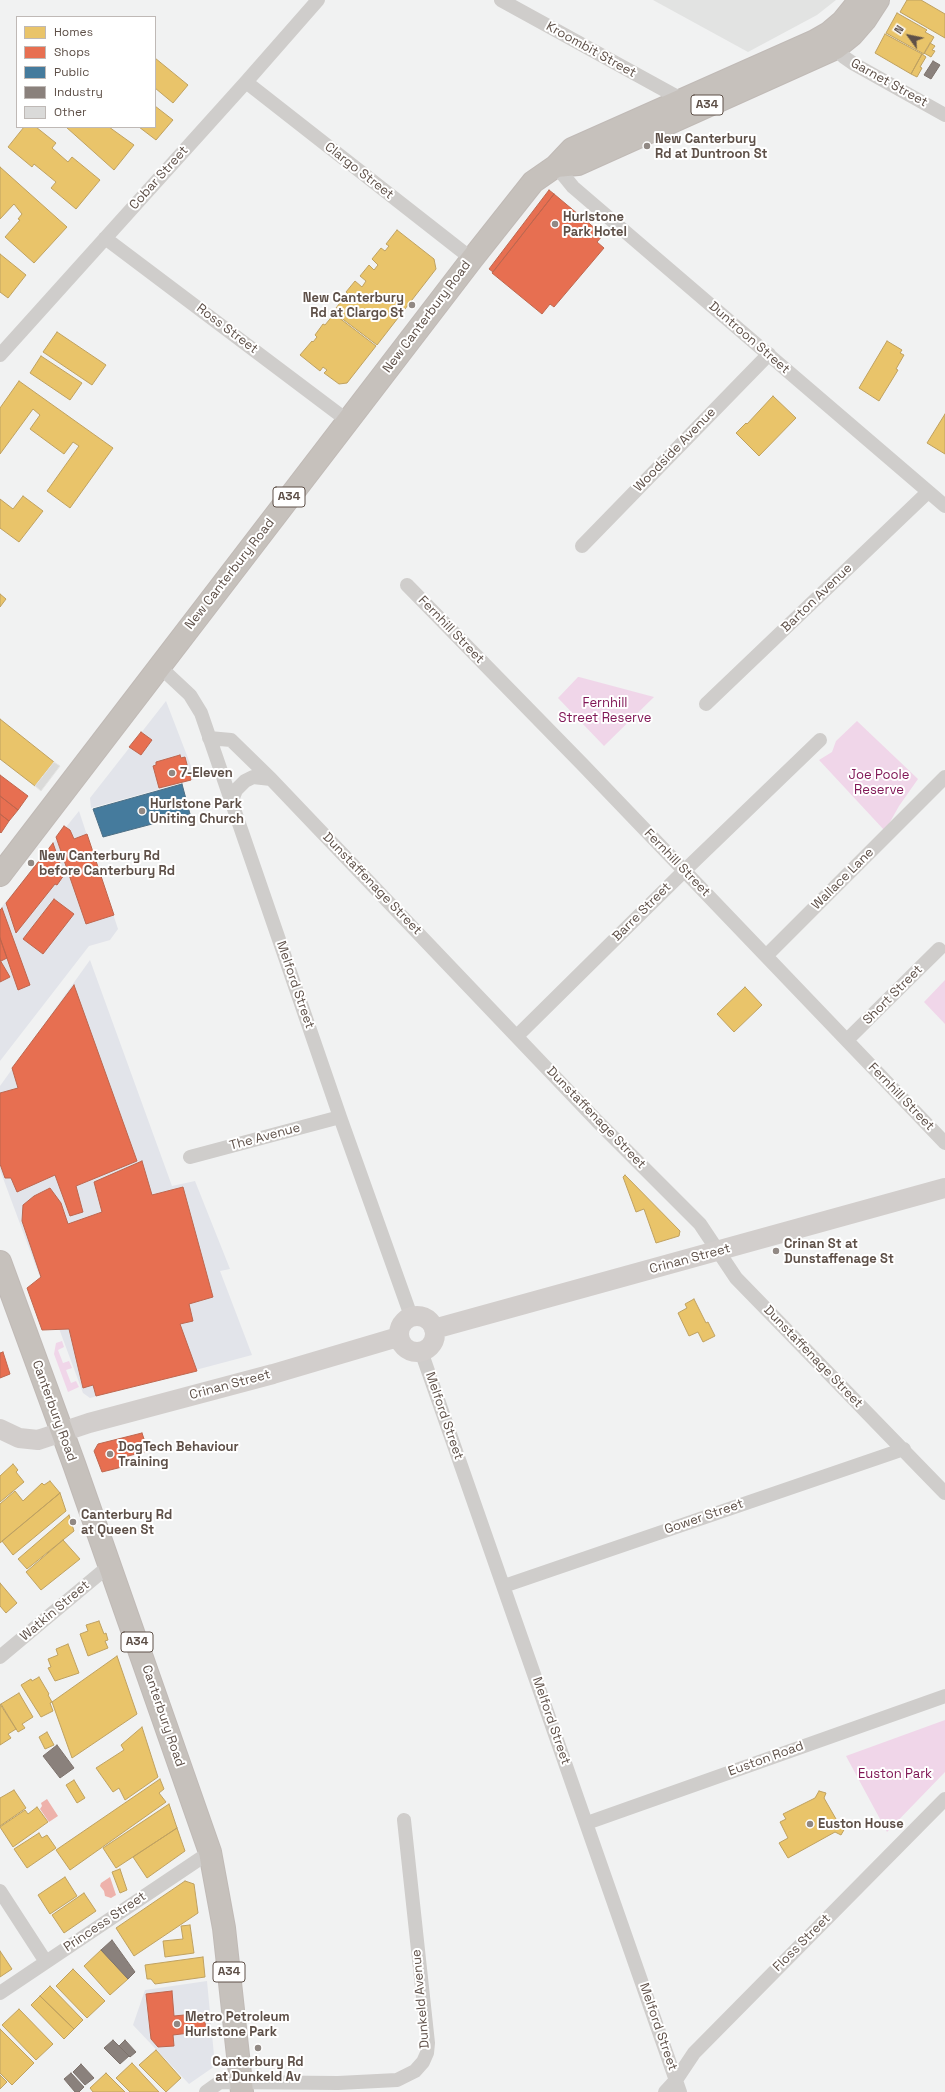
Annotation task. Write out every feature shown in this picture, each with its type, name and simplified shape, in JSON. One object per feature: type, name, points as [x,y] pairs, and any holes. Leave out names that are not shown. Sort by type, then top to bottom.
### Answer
[{"type":"highway","name":"New Canterbury Road","points":[[0,875],[524,192],[539,177],[556,166],[572,149],[814,41],[829,33],[842,22],[860,0]]},
{"type":"highway","name":"New Canterbury Road","points":[[556,166],[578,164],[836,48],[852,35],[866,20],[878,0]]},
{"type":"highway","name":"Canterbury Road","points":[[0,1262],[110,1565],[210,1852],[224,1928],[242,2087]]},
{"type":"street","name":"Cobar Street","points":[[0,355],[318,0]]},
{"type":"street","name":"Kroombit Street","points":[[501,0],[682,99]]},
{"type":"street","name":"Garnet Street","points":[[836,48],[844,57],[854,64],[945,114]]},
{"type":"street","name":"Clargo Street","points":[[246,82],[472,259]]},
{"type":"street","name":"Duntroon Street","points":[[556,166],[573,188],[945,506]]},
{"type":"street","name":"Ross Street","points":[[105,238],[348,421]]},
{"type":"street","name":"Woodside Avenue","points":[[582,546],[768,354]]},
{"type":"street","name":"Barton Avenue","points":[[706,704],[928,492]]},
{"type":"street","name":"Fernhill Street","points":[[407,585],[945,1143]]},
{"type":"street","name":"Melford Street","points":[[159,666],[175,680],[196,704],[210,738],[231,803],[340,1117],[411,1316]]},
{"type":"street","name":"Dunstaffenage Street","points":[[210,738],[231,740],[271,779],[700,1224],[736,1278],[904,1449],[945,1493]]},
{"type":"street","name":"Barre Street","points":[[518,1036],[684,871],[820,740]]},
{"type":"street","points":[[215,753],[225,750],[239,749]]},
{"type":"street","name":"Wallace Lane","points":[[766,956],[945,776]]},
{"type":"street","points":[[231,803],[236,790],[245,781],[253,777],[271,779]]},
{"type":"street","name":"Short Street","points":[[847,1040],[939,949]]},
{"type":"street","name":"The Avenue","points":[[190,1157],[340,1117]]},
{"type":"street","name":"Crinan Street","points":[[434,1329],[945,1188]]},
{"type":"street","points":[[411,1316],[418,1316],[428,1320],[434,1329],[434,1340],[426,1349],[421,1351],[409,1350],[403,1346],[398,1337],[402,1322],[411,1316]]},
{"type":"street","name":"Crinan Street","points":[[0,1429],[19,1438],[34,1440],[160,1403],[273,1374],[398,1337]]},
{"type":"street","name":"Melford Street","points":[[421,1351],[678,2086]]},
{"type":"street","name":"Gower Street","points":[[504,1586],[904,1449]]},
{"type":"street","name":"Watkin Street","points":[[0,1657],[110,1565]]},
{"type":"street","name":"Euston Road","points":[[587,1823],[945,1696]]},
{"type":"street","name":"Floss Street","points":[[665,2092],[678,2086],[694,2053],[945,1799]]},
{"type":"street","name":"Dunkeld Avenue","points":[[206,2092],[220,2082],[242,2087],[386,2081],[406,2076],[415,2071],[423,2062],[427,2053],[428,2043],[404,1820]]},
{"type":"street","name":"Princess Street","points":[[0,1993],[210,1852]]},
{"type":"street","points":[[0,1891],[46,1962]]},
{"type":"shaded area","points":[[653,0],[836,0],[817,15],[748,52]]},
{"type":"shaded area","points":[[166,701],[196,779],[91,808],[90,798]]},
{"type":"shaded area","points":[[79,811],[118,929],[110,940],[89,946],[0,1061],[0,909]]},
{"type":"shaded area","points":[[90,960],[172,1186],[195,1181],[230,1269],[220,1271],[252,1355],[90,1398],[83,1393],[0,1170],[0,1086]]},
{"type":"shaded area","points":[[47,1799],[58,1816],[49,1822],[40,1809],[42,1806],[41,1803]]},
{"type":"shaded area","points":[[110,1877],[116,1895],[111,1898],[105,1896],[104,1891],[100,1886],[101,1883]]},
{"type":"shaded area","points":[[207,1981],[215,2066],[189,2084],[133,2025],[145,1990]]},
{"type":"green space","name":"Fernhill Street Reserve","points":[[578,677],[654,697],[604,746],[558,698]]},
{"type":"green space","name":"Joe Poole Reserve","points":[[857,721],[918,779],[899,806],[885,831],[819,760],[832,752],[836,741]]},
{"type":"green space","points":[[945,980],[945,1024],[924,1002]]},
{"type":"green space","points":[[62,1341],[64,1347],[58,1350],[63,1363],[69,1361],[72,1368],[66,1370],[71,1383],[76,1381],[79,1387],[68,1392],[54,1354],[56,1343]]},
{"type":"green space","name":"Euston Park","points":[[945,1720],[945,1772],[887,1832],[846,1756]]},
{"type":"building: Homes","points":[[907,0],[921,0],[945,14],[945,38],[900,12]]},
{"type":"building: Homes","points":[[897,13],[927,30],[925,32],[934,37],[924,54],[886,33]]},
{"type":"building: Homes","points":[[885,34],[922,54],[911,74],[875,53]]},
{"type":"building: Homes","points":[[930,43],[935,46],[932,50],[935,51],[931,57],[924,53]]},
{"type":"building: Homes","points":[[922,54],[926,57],[920,67],[922,68],[917,77],[911,74]]},
{"type":"building: Homes","points":[[156,59],[188,85],[173,103],[156,89]]},
{"type":"building: Homes","points":[[156,107],[173,120],[156,140],[140,128],[156,128]]},
{"type":"building: Homes","points":[[23,128],[37,128],[56,143],[52,148],[68,162],[72,157],[100,180],[76,209],[51,188],[56,182],[34,164],[32,167],[8,147]]},
{"type":"building: Homes","points":[[67,128],[110,128],[134,145],[114,170]]},
{"type":"building: Homes","points":[[0,167],[67,227],[34,263],[5,237],[20,220],[18,219],[22,214],[14,204],[0,219]]},
{"type":"building: Homes","points":[[397,230],[434,259],[436,269],[377,345],[340,317],[343,314],[336,308],[343,299],[349,303],[353,298],[346,292],[355,281],[362,287],[366,281],[360,276],[369,265],[374,270],[378,265],[372,259],[381,248],[385,251],[389,246],[386,244]]},
{"type":"building: Homes","points":[[0,254],[26,275],[8,298],[0,292]]},
{"type":"building: Homes","points":[[334,314],[376,346],[347,383],[339,384],[324,373],[327,370],[323,367],[320,371],[300,355],[317,337],[315,335],[323,324],[325,325]]},
{"type":"building: Homes","points":[[57,332],[106,365],[92,385],[43,352]]},
{"type":"building: Homes","points":[[887,341],[902,350],[900,353],[904,355],[896,369],[898,370],[879,401],[859,388]]},
{"type":"building: Homes","points":[[41,356],[82,383],[70,400],[30,373]]},
{"type":"building: Homes","points":[[19,381],[113,448],[70,508],[47,491],[79,446],[73,442],[64,454],[30,429],[40,415],[33,409],[0,454],[0,408]]},
{"type":"building: Homes","points":[[773,396],[796,418],[759,456],[736,433],[746,423],[747,424]]},
{"type":"building: Homes","points":[[945,414],[945,454],[927,443]]},
{"type":"building: Homes","points":[[23,496],[43,511],[19,542],[0,528],[0,499],[13,509]]},
{"type":"building: Homes","points":[[0,594],[6,599],[0,607]]},
{"type":"building: Homes","points":[[0,719],[54,762],[35,786],[0,759]]},
{"type":"building: Homes","points":[[745,987],[762,1005],[734,1032],[717,1014]]},
{"type":"building: Homes","points":[[625,1175],[680,1231],[679,1236],[656,1243],[644,1209],[636,1212],[623,1177]]},
{"type":"building: Homes","points":[[694,1299],[706,1323],[708,1322],[715,1336],[703,1342],[698,1332],[689,1336],[678,1313],[687,1308],[685,1304]]},
{"type":"building: Homes","points":[[13,1464],[18,1470],[16,1472],[24,1482],[0,1502],[0,1476]]},
{"type":"building: Homes","points":[[50,1481],[60,1493],[0,1543],[0,1504],[15,1491],[23,1501],[42,1483],[44,1485]]},
{"type":"building: Homes","points":[[60,1493],[66,1511],[13,1555],[2,1541]]},
{"type":"building: Homes","points":[[69,1515],[74,1531],[27,1569],[18,1559]]},
{"type":"building: Homes","points":[[63,1540],[80,1559],[41,1590],[26,1572]]},
{"type":"building: Homes","points":[[0,1583],[17,1603],[6,1613],[0,1606]]},
{"type":"building: Homes","points":[[99,1621],[104,1634],[106,1633],[108,1640],[105,1641],[108,1648],[88,1656],[80,1634],[88,1631],[86,1625]]},
{"type":"building: Homes","points":[[68,1644],[79,1673],[55,1681],[48,1668],[51,1667],[48,1659],[58,1655],[56,1649]]},
{"type":"building: Homes","points":[[117,1656],[137,1714],[72,1758],[52,1702]]},
{"type":"building: Homes","points":[[39,1677],[49,1694],[48,1695],[52,1702],[50,1703],[53,1711],[41,1717],[21,1685],[31,1679],[32,1681]]},
{"type":"building: Homes","points":[[19,1693],[33,1717],[22,1724],[25,1728],[18,1732],[1,1704]]},
{"type":"building: Homes","points":[[0,1704],[16,1729],[8,1734],[11,1738],[0,1745]]},
{"type":"building: Homes","points":[[142,1727],[158,1777],[125,1800],[119,1788],[113,1792],[96,1768],[124,1750],[121,1745]]},
{"type":"building: Homes","points":[[47,1732],[54,1745],[45,1749],[39,1737]]},
{"type":"building: Homes","points":[[160,1779],[164,1789],[159,1793],[166,1802],[70,1870],[56,1850]]},
{"type":"building: Homes","points":[[74,1780],[85,1798],[77,1803],[66,1785]]},
{"type":"building: Homes","points":[[14,1790],[26,1808],[0,1826],[0,1798]]},
{"type":"building: Homes","name":"Euston House","points":[[819,1791],[826,1793],[824,1798],[840,1826],[845,1828],[841,1835],[835,1832],[788,1858],[779,1843],[788,1838],[780,1822],[786,1819],[783,1814],[815,1798]]},
{"type":"building: Homes","points":[[169,1804],[177,1828],[116,1868],[103,1848]]},
{"type":"building: Homes","points":[[37,1807],[48,1822],[13,1847],[0,1827],[25,1810],[28,1814]]},
{"type":"building: Homes","points":[[177,1828],[185,1851],[147,1878],[133,1857]]},
{"type":"building: Homes","points":[[39,1833],[42,1838],[47,1835],[56,1848],[27,1868],[14,1849]]},
{"type":"building: Homes","points":[[120,1869],[127,1890],[120,1893],[112,1872]]},
{"type":"building: Homes","points":[[65,1877],[77,1896],[50,1914],[38,1895]]},
{"type":"building: Homes","points":[[185,1881],[194,1884],[198,1913],[134,1956],[116,1928]]},
{"type":"building: Homes","points":[[84,1893],[96,1911],[64,1933],[52,1915]]},
{"type":"building: Homes","points":[[190,1925],[194,1953],[165,1957],[163,1941],[183,1939],[181,1926]]},
{"type":"building: Homes","points":[[101,1950],[128,1979],[110,1995],[84,1966]]},
{"type":"building: Homes","points":[[0,1951],[12,1969],[0,1977]]},
{"type":"building: Homes","points":[[203,1957],[205,1977],[155,1984],[151,1979],[147,1979],[145,1965]]},
{"type":"building: Homes","points":[[73,1969],[105,2001],[87,2018],[56,1986]]},
{"type":"building: Homes","points":[[50,1986],[83,2020],[74,2029],[40,1996]]},
{"type":"building: Homes","points":[[40,1996],[74,2029],[64,2039],[31,2005]]},
{"type":"building: Homes","points":[[19,2009],[53,2044],[36,2060],[2,2025]]},
{"type":"building: Homes","points":[[0,2029],[34,2063],[12,2085],[0,2073]]},
{"type":"building: Homes","points":[[156,2050],[181,2078],[166,2092],[139,2065]]},
{"type":"building: Homes","points":[[132,2063],[159,2092],[130,2092],[116,2078]]},
{"type":"building: Homes","points":[[106,2073],[125,2092],[93,2092],[90,2088]]},
{"type":"building: Homes","points":[[0,2075],[7,2082],[0,2089]]},
{"type":"building: Shops","points":[[549,190],[554,194],[493,272],[489,269]]},
{"type":"building: Shops","points":[[554,194],[603,235],[597,242],[604,248],[554,307],[550,304],[542,314],[492,273]]},
{"type":"building: Shops","points":[[141,732],[152,740],[141,755],[129,747]]},
{"type":"building: Shops","name":"7-Eleven","points":[[180,755],[181,758],[185,757],[191,780],[159,788],[153,766],[156,765],[156,762]]},
{"type":"building: Shops","points":[[0,775],[28,796],[18,810],[0,796]]},
{"type":"building: Shops","points":[[0,796],[18,810],[9,821],[0,814]]},
{"type":"building: Shops","points":[[0,814],[9,821],[1,833],[0,832]]},
{"type":"building: Shops","points":[[64,826],[70,830],[74,839],[87,834],[114,915],[86,924],[56,837]]},
{"type":"building: Shops","points":[[53,843],[64,875],[16,933],[6,903]]},
{"type":"building: Shops","points":[[54,899],[74,914],[43,954],[23,939]]},
{"type":"building: Shops","points":[[2,908],[30,985],[18,990],[0,938],[0,910]]},
{"type":"building: Shops","points":[[0,938],[7,958],[1,961],[0,960]]},
{"type":"building: Shops","points":[[0,960],[10,977],[0,982]]},
{"type":"building: Shops","points":[[74,985],[137,1161],[76,1186],[83,1212],[70,1216],[55,1175],[17,1192],[11,1178],[5,1178],[0,1164],[0,1093],[18,1088],[12,1068]]},
{"type":"building: Shops","points":[[142,1161],[152,1195],[183,1187],[213,1297],[189,1304],[193,1321],[180,1324],[197,1371],[96,1396],[93,1385],[83,1388],[69,1329],[42,1330],[27,1288],[41,1277],[22,1221],[23,1205],[34,1196],[50,1188],[61,1203],[68,1224],[102,1212],[94,1182]]},
{"type":"building: Shops","points":[[3,1352],[10,1374],[0,1378],[0,1353]]},
{"type":"building: Shops","points":[[142,1433],[148,1451],[124,1457],[126,1466],[102,1472],[94,1451],[98,1444]]},
{"type":"building: Shops","name":"Metro Petroleum Hurlstone Park","points":[[172,1991],[174,2016],[204,2013],[206,2031],[173,2035],[174,2046],[158,2047],[151,2039],[146,1994]]},
{"type":"building: Public","name":"Hurlstone Park Uniting Church","points":[[182,784],[190,814],[103,837],[93,809]]},
{"type":"building: Industry","points":[[933,61],[940,65],[931,79],[924,75]]},
{"type":"building: Industry","points":[[57,1745],[74,1768],[60,1778],[43,1756]]},
{"type":"building: Industry","points":[[112,1940],[135,1972],[128,1979],[101,1950]]},
{"type":"building: Industry","points":[[113,2040],[129,2056],[120,2064],[104,2048]]},
{"type":"building: Industry","points":[[125,2040],[136,2052],[130,2057],[119,2046]]},
{"type":"building: Industry","points":[[81,2064],[94,2078],[85,2085],[73,2072]]},
{"type":"building: Industry","points":[[71,2073],[84,2087],[79,2092],[75,2092],[64,2079]]},
{"type":"building: Other","points":[[54,762],[60,766],[41,791],[35,786]]},
{"type":"place","name":"New Canterbury Rd at Duntroon St","points":[[647,146]]},
{"type":"place","name":"Hurlstone Park Hotel","points":[[555,224]]},
{"type":"place","name":"New Canterbury Rd at Clargo St","points":[[412,305]]},
{"type":"place","name":"7-Eleven","points":[[172,773]]},
{"type":"place","name":"Hurlstone Park Uniting Church","points":[[142,811]]},
{"type":"place","name":"New Canterbury Rd before Canterbury Rd","points":[[31,863]]},
{"type":"place","name":"Crinan St at Dunstaffenage St","points":[[776,1251]]},
{"type":"place","name":"DogTech Behaviour Training","points":[[110,1454]]},
{"type":"place","name":"Canterbury Rd at Queen St","points":[[73,1522]]},
{"type":"place","name":"Euston House","points":[[810,1824]]},
{"type":"place","name":"Metro Petroleum Hurlstone Park","points":[[177,2024]]},
{"type":"place","name":"Canterbury Rd at Dunkeld Av","points":[[258,2048]]}]
